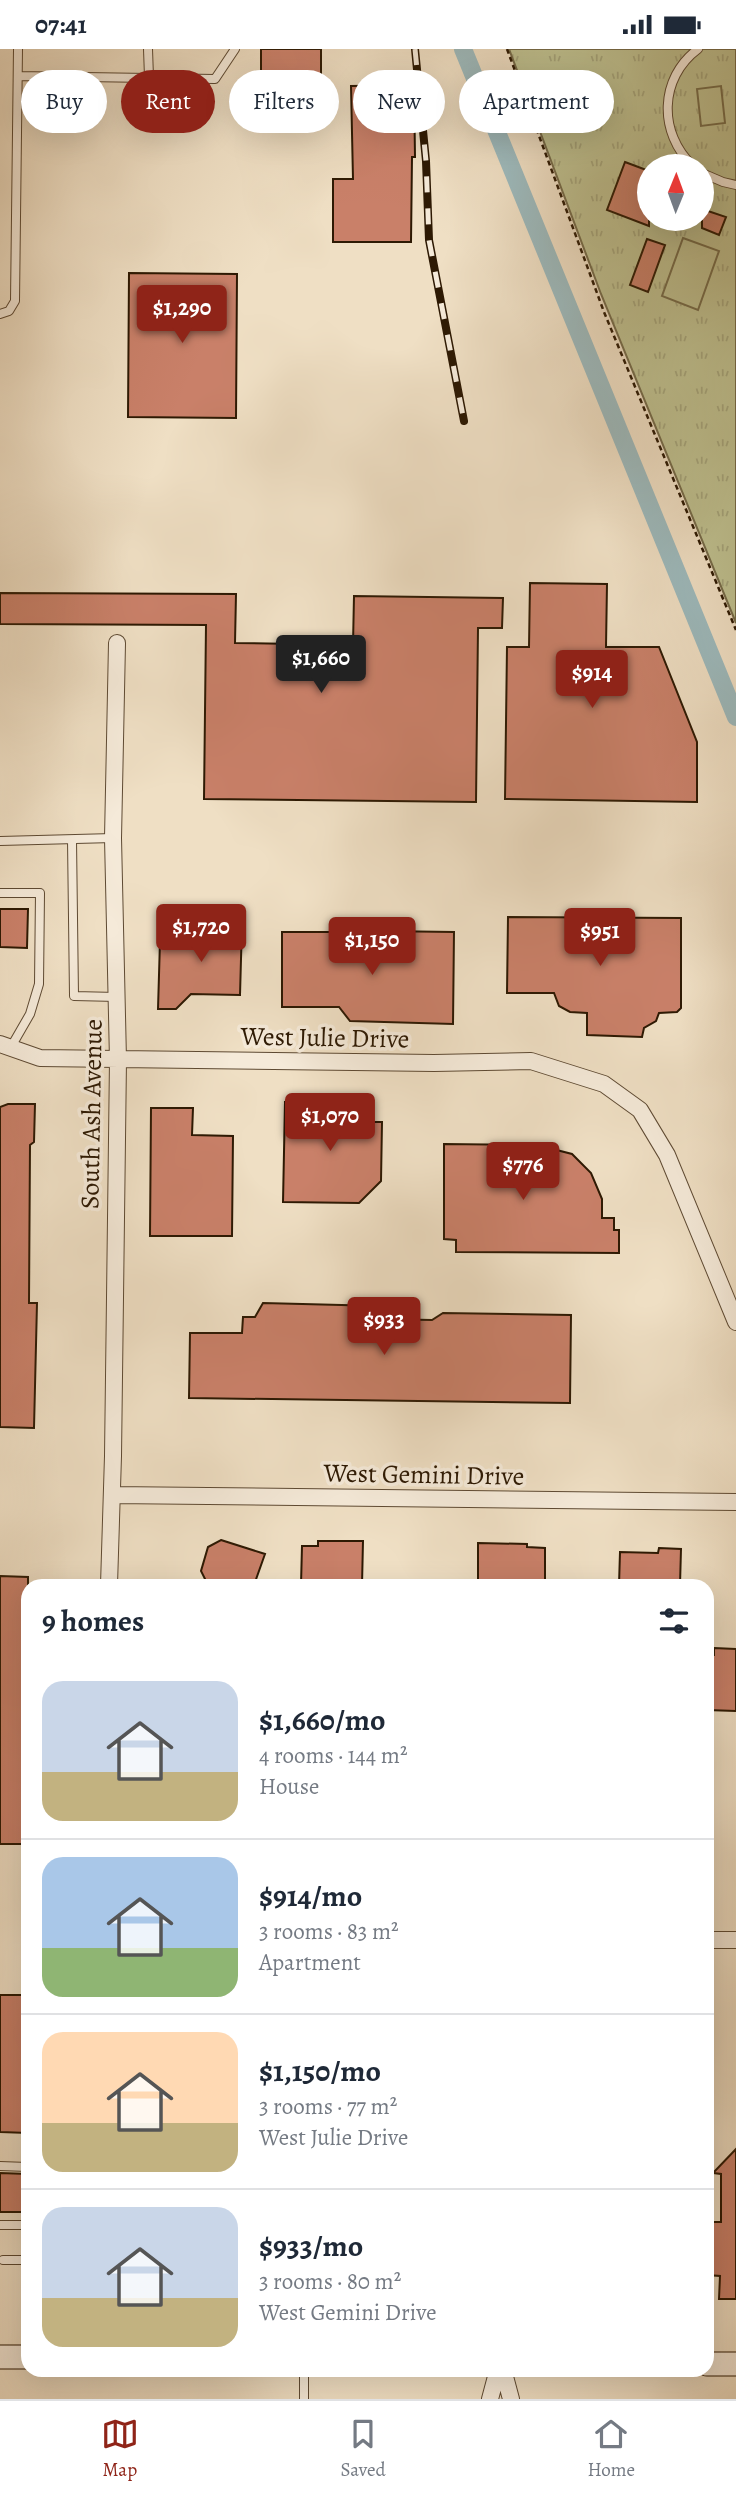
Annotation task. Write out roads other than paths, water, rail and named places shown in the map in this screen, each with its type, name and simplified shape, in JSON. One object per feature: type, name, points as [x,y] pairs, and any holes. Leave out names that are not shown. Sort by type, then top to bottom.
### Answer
[{"type":"main road","points":[[0,2357],[21,2357]]},
{"type":"main road","points":[[714,2364],[736,2364]]},
{"type":"street","name":"South Ash Avenue","points":[[109,1579],[118,1059],[113,838],[117,643]]},
{"type":"street","name":"West Julie Drive","points":[[6,1046],[40,1058],[429,1063],[531,1061],[604,1084],[640,1110],[667,1155],[736,1322]]},
{"type":"street","name":"West Gemini Drive","points":[[112,1495],[736,1502]]},
{"type":"street","points":[[714,1940],[736,1940]]},
{"type":"street","points":[[490,2399],[497,2377]]},
{"type":"street","points":[[503,2377],[511,2399]]},
{"type":"lane","points":[[0,314],[9,311],[15,301],[18,49]]},
{"type":"lane","points":[[148,49],[149,70]]},
{"type":"lane","points":[[215,79],[235,49]]},
{"type":"lane","points":[[682,154],[672,137],[667,106],[669,91],[686,59],[698,49]]},
{"type":"lane","points":[[18,76],[121,77]]},
{"type":"lane","points":[[714,178],[736,184]]},
{"type":"lane","points":[[0,841],[113,838]]},
{"type":"lane","points":[[72,840],[74,996],[117,997]]},
{"type":"lane","points":[[0,893],[40,893],[39,984],[30,1014],[6,1046]]},
{"type":"lane","points":[[0,2166],[21,2167]]},
{"type":"lane","points":[[0,2225],[21,2225]]},
{"type":"lane","points":[[3,2260],[21,2260]]},
{"type":"lane","points":[[304,2377],[304,2399]]},
{"type":"waterway","points":[[463,49],[736,717]]},
{"type":"railway","points":[[415,49],[426,161],[429,240],[464,421]]}]
